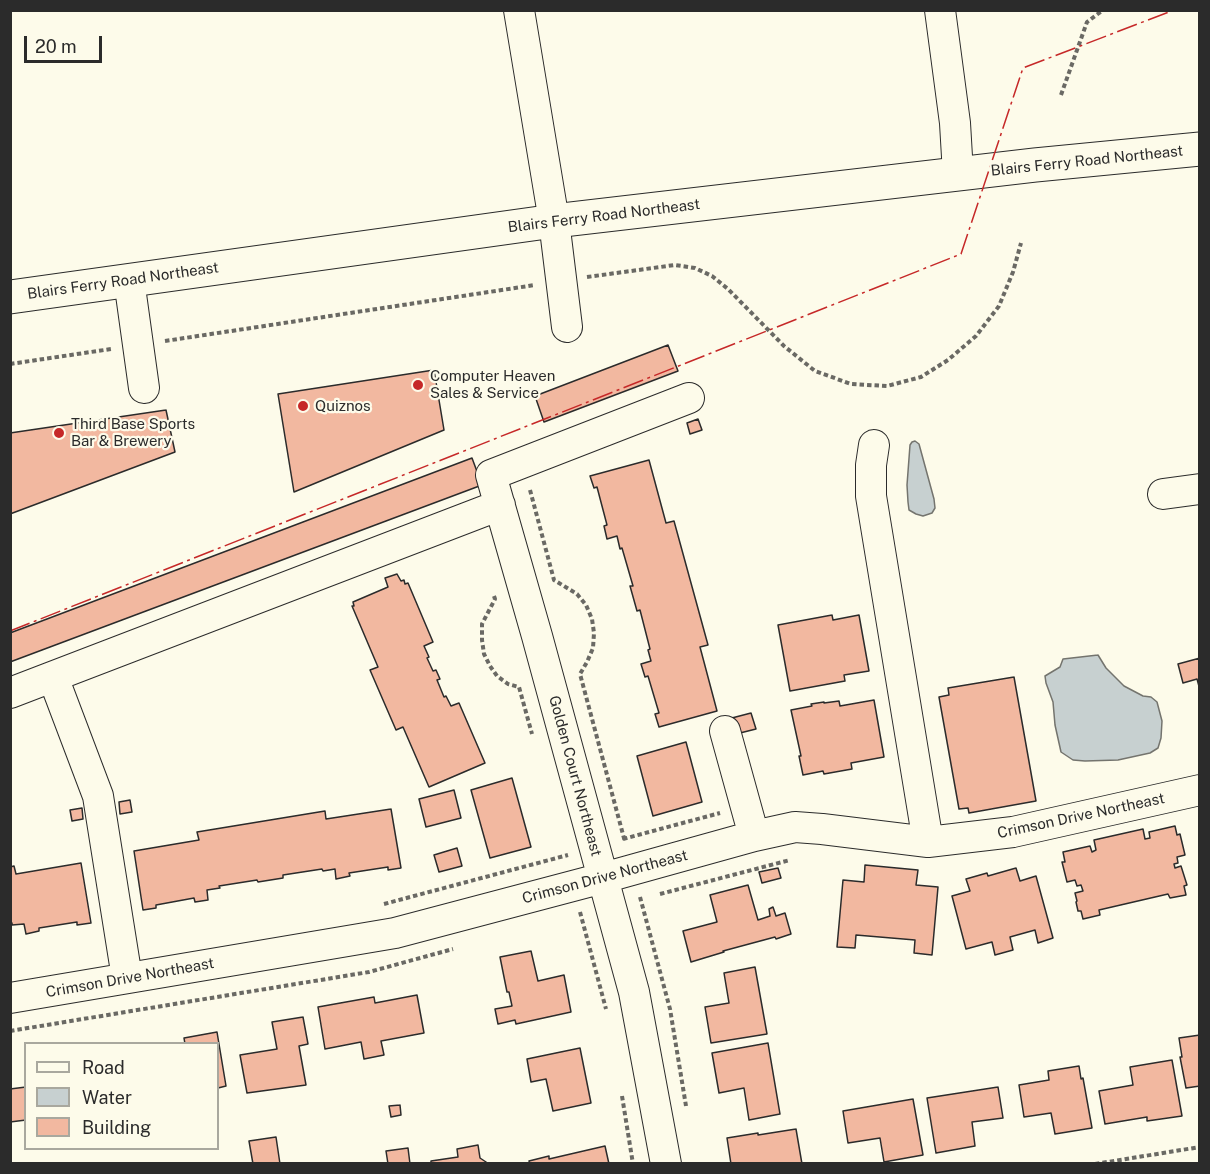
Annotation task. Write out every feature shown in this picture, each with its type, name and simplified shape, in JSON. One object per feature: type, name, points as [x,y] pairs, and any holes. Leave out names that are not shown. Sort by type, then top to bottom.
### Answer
[{"type":"main road","name":"Blairs Ferry Road Northeast","points":[[10,297],[554,221],[1035,165],[1200,149]]},
{"type":"street","points":[[519,10],[554,221],[567,327]]},
{"type":"street","points":[[940,10],[955,123],[958,174]]},
{"type":"street","points":[[129,280],[144,388]]},
{"type":"street","name":"Golden Court Northeast","points":[[666,1164],[634,992],[491,475],[689,398]]},
{"type":"street","points":[[874,445],[871,465],[871,496],[927,842]]},
{"type":"street","points":[[1162,494],[1200,489]]},
{"type":"street","points":[[10,693],[500,505]]},
{"type":"street","points":[[53,677],[98,796],[127,978]]},
{"type":"street","points":[[724,730],[754,836]]},
{"type":"street","name":"Crimson Drive Northeast","points":[[10,998],[395,933],[754,836],[795,827],[927,842],[1013,832],[1200,790]]},
{"type":"path","points":[[1061,95],[1087,22],[1103,10]]},
{"type":"path","points":[[528,485],[554,580],[577,594],[586,605],[592,619],[593,648],[580,674],[626,846]]},
{"type":"path","points":[[493,590],[495,599],[482,624],[484,654],[497,676],[508,684],[519,687],[534,743]]},
{"type":"path","points":[[613,842],[747,806]]},
{"type":"path","points":[[376,906],[571,854]]},
{"type":"path","points":[[565,855],[566,861]]},
{"type":"path","points":[[652,896],[790,860]]},
{"type":"path","points":[[635,900],[641,899]]},
{"type":"path","points":[[578,903],[608,1014]]},
{"type":"path","points":[[622,1094],[633,1164]]},
{"type":"path","points":[[1095,1164],[1200,1147]]},
{"type":"water","points":[[915,441],[919,444],[935,508],[932,513],[923,516],[909,510],[908,502],[910,445]]},
{"type":"water","points":[[1098,655],[1106,668],[1124,686],[1143,696],[1151,697],[1157,702],[1162,721],[1161,738],[1158,748],[1150,753],[1118,760],[1085,761],[1073,760],[1061,752],[1053,702],[1045,676],[1060,667],[1063,659]]},
{"type":"building","points":[[668,345],[678,371],[544,422],[535,396]]},
{"type":"building","points":[[434,370],[444,430],[294,492],[278,394]]},
{"type":"building","points":[[166,410],[175,452],[10,514],[10,433]]},
{"type":"building","points":[[698,419],[702,430],[690,434],[687,423]]},
{"type":"building","points":[[472,458],[482,485],[10,662],[10,633]]},
{"type":"building","points":[[649,460],[666,523],[674,521],[708,645],[700,647],[717,711],[659,727],[655,714],[659,713],[648,676],[645,677],[641,664],[651,661],[640,610],[637,611],[630,586],[633,586],[617,536],[607,539],[604,526],[607,525],[597,487],[594,488],[590,476]]},
{"type":"building","points":[[397,574],[401,581],[408,583],[433,642],[424,646],[433,671],[436,670],[440,679],[437,680],[444,697],[446,696],[451,706],[459,703],[485,763],[429,787],[403,727],[396,730],[370,670],[378,667],[352,606],[354,606],[353,602],[388,587],[385,578]]},
{"type":"building","points":[[832,615],[833,620],[859,615],[869,671],[844,675],[845,681],[790,691],[778,625]]},
{"type":"building","points":[[1200,658],[1200,690],[1197,679],[1183,683],[1178,664]]},
{"type":"building","points":[[1014,677],[1036,801],[969,813],[968,808],[959,809],[939,697],[949,695],[948,688]]},
{"type":"building","points":[[874,700],[884,757],[851,763],[852,769],[803,775],[791,710],[824,702],[839,701],[840,706]]},
{"type":"building","points":[[751,713],[756,729],[732,735],[728,719]]},
{"type":"building","points":[[686,742],[702,802],[653,816],[637,756]]},
{"type":"building","points":[[512,778],[531,847],[490,858],[471,790]]},
{"type":"building","points":[[454,790],[461,818],[426,827],[419,799]]},
{"type":"building","points":[[130,800],[132,812],[120,814],[119,802]]},
{"type":"building","points":[[82,808],[83,819],[72,821],[70,810]]},
{"type":"building","points":[[391,809],[401,868],[388,870],[388,867],[349,873],[350,876],[336,879],[335,869],[283,875],[283,878],[219,886],[220,888],[207,890],[208,900],[195,902],[194,898],[156,905],[156,908],[143,910],[134,851],[199,840],[197,832],[325,811],[326,819]]},
{"type":"building","points":[[1175,826],[1177,835],[1180,834],[1185,855],[1177,857],[1178,863],[1174,864],[1175,868],[1181,866],[1187,885],[1184,886],[1186,895],[1170,898],[1168,894],[1099,910],[1100,915],[1083,919],[1081,911],[1078,911],[1075,893],[1083,891],[1081,885],[1077,886],[1075,880],[1067,882],[1062,862],[1065,862],[1063,852],[1090,846],[1092,852],[1096,850],[1094,840],[1143,829],[1145,839],[1150,838],[1149,832]]},
{"type":"building","points":[[457,848],[462,866],[439,872],[434,855]]},
{"type":"building","points":[[81,863],[91,923],[77,925],[77,922],[39,928],[39,931],[26,934],[24,924],[10,924],[10,867],[14,866],[16,874]]},
{"type":"building","points":[[865,865],[918,870],[916,885],[938,887],[932,955],[914,953],[915,940],[856,935],[855,948],[837,947],[843,880],[864,882]]},
{"type":"building","points":[[778,868],[781,878],[762,883],[759,872]]},
{"type":"building","points":[[1016,868],[1020,881],[1036,876],[1053,938],[1038,943],[1035,930],[1010,937],[1013,950],[995,955],[992,942],[966,949],[952,896],[970,891],[966,879]]},
{"type":"building","points":[[748,885],[758,920],[770,916],[769,909],[773,907],[776,916],[785,913],[791,934],[723,951],[691,962],[683,931],[717,922],[710,895]]},
{"type":"building","points":[[531,951],[538,981],[564,975],[571,1012],[516,1024],[515,1020],[498,1024],[495,1009],[512,1006],[500,957]]},
{"type":"building","points":[[755,967],[767,1034],[711,1043],[705,1007],[729,1003],[724,973]]},
{"type":"building","points":[[417,995],[424,1033],[381,1041],[384,1055],[364,1059],[361,1042],[325,1049],[318,1007],[374,997],[375,1003]]},
{"type":"building","points":[[303,1017],[308,1044],[299,1046],[306,1085],[247,1093],[240,1055],[277,1049],[272,1022]]},
{"type":"building","points":[[217,1032],[219,1042],[185,1042],[184,1038]]},
{"type":"building","points":[[1200,1035],[1200,1086],[1186,1088],[1179,1038]]},
{"type":"building","points":[[768,1043],[780,1114],[749,1120],[744,1088],[719,1093],[712,1053]]},
{"type":"building","points":[[219,1044],[226,1086],[219,1088]]},
{"type":"building","points":[[580,1048],[591,1103],[553,1111],[546,1079],[531,1082],[527,1059]]},
{"type":"building","points":[[1172,1060],[1182,1116],[1147,1121],[1147,1117],[1105,1124],[1099,1091],[1133,1085],[1130,1067]]},
{"type":"building","points":[[1079,1066],[1092,1128],[1055,1134],[1051,1113],[1024,1117],[1019,1085],[1049,1080],[1048,1071]]},
{"type":"building","points":[[24,1087],[24,1120],[10,1122],[10,1089]]},
{"type":"building","points":[[998,1087],[1003,1118],[972,1122],[975,1146],[936,1153],[927,1098]]},
{"type":"building","points":[[913,1099],[923,1155],[884,1162],[880,1138],[848,1143],[843,1111]]},
{"type":"building","points":[[400,1105],[401,1115],[391,1117],[389,1106]]},
{"type":"building","points":[[796,1129],[802,1164],[731,1164],[727,1138]]},
{"type":"building","points":[[276,1137],[280,1164],[253,1164],[249,1141]]},
{"type":"building","points":[[478,1145],[480,1158],[489,1164],[431,1164],[431,1161],[458,1157],[457,1149]]},
{"type":"building","points":[[605,1146],[609,1164],[530,1164],[529,1161],[549,1156],[549,1159]]},
{"type":"building","points":[[408,1148],[410,1164],[388,1164],[386,1151]]},
{"type":"power","points":[[10,631],[961,254],[1023,68],[1174,10]]},
{"type":"place","name":"Computer Heaven Sales & Service","points":[[418,385]]},
{"type":"place","name":"Quiznos","points":[[303,406]]},
{"type":"place","name":"Third Base Sports Bar & Brewery","points":[[59,433]]}]
